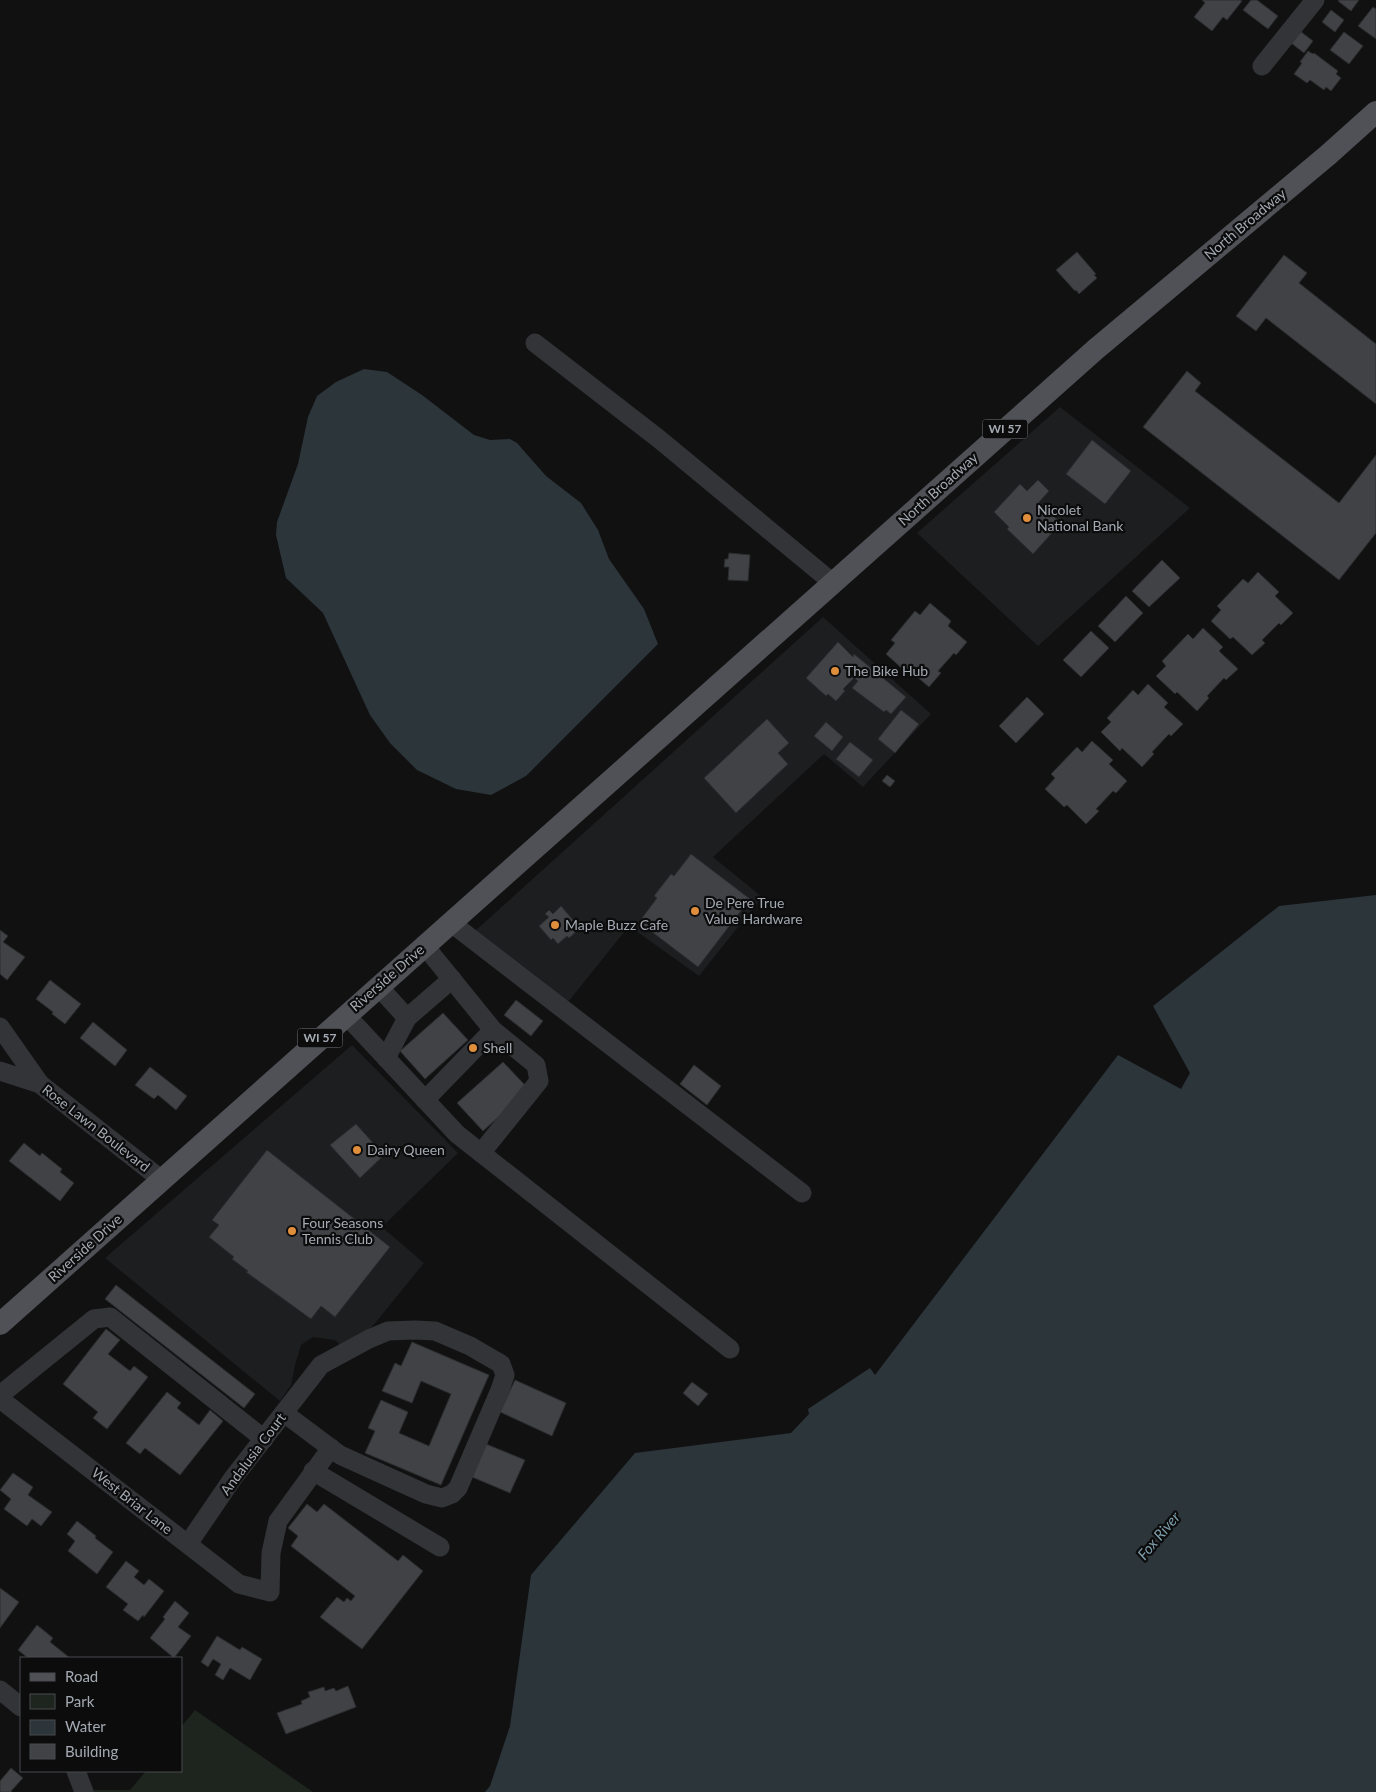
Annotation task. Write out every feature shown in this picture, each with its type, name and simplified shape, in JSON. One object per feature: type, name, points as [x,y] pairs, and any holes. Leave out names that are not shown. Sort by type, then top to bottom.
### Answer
[{"type":"main road","name":"North Broadway","points":[[641,754],[1102,343],[1376,112]]},
{"type":"main road","name":"Riverside Drive","points":[[0,1324],[641,754]]},
{"type":"street","points":[[1262,66],[1315,0]]},
{"type":"street","points":[[535,343],[659,439],[833,583]]},
{"type":"street","points":[[450,922],[802,1193]]},
{"type":"street","points":[[424,945],[493,1030],[536,1065],[539,1081],[481,1153]]},
{"type":"street","points":[[386,1058],[408,1018],[452,979]]},
{"type":"street","points":[[378,986],[408,1018]]},
{"type":"street","points":[[346,1015],[457,1134],[730,1349]]},
{"type":"street","points":[[0,1028],[40,1084]]},
{"type":"street","points":[[425,1100],[493,1030]]},
{"type":"street","name":"Rose Lawn Boulevard","points":[[0,1071],[40,1084],[162,1180]]},
{"type":"street","points":[[0,1395],[94,1319],[110,1317],[264,1439]]},
{"type":"street","name":"Andalusia Court","points":[[188,1544],[233,1478],[321,1365],[388,1331],[415,1330],[435,1331],[470,1346],[494,1358],[504,1369],[505,1375],[500,1390],[458,1488],[452,1494],[442,1498],[426,1494],[340,1455],[331,1448]]},
{"type":"street","name":"West Briar Lane","points":[[0,1399],[239,1584],[270,1592],[271,1553],[278,1521],[313,1472]]},
{"type":"street","points":[[284,1413],[331,1448],[313,1472],[440,1547]]},
{"type":"street","points":[[0,1690],[20,1706]]},
{"type":"street","points":[[76,1772],[84,1792]]},
{"type":"shaded area","points":[[1060,407],[1190,508],[1038,646],[917,533]]},
{"type":"shaded area","points":[[823,617],[931,714],[863,787],[824,754],[713,857],[762,897],[699,976],[629,926],[568,1002],[475,931]]},
{"type":"shaded area","points":[[352,1045],[458,1153],[382,1227],[424,1263],[350,1354],[335,1340],[313,1337],[301,1345],[291,1385],[280,1401],[105,1258]]},
{"type":"green space","points":[[195,1710],[313,1792],[93,1792],[93,1790],[130,1790],[145,1772],[182,1772],[182,1726]]},
{"type":"water","points":[[364,369],[387,372],[422,395],[474,435],[490,440],[510,439],[517,443],[546,476],[581,503],[598,530],[609,559],[644,609],[658,644],[526,776],[491,795],[456,789],[417,770],[390,743],[370,715],[323,613],[286,578],[276,535],[277,522],[298,464],[308,417],[317,396],[336,382]]},
{"type":"water","name":"Fox River","points":[[1376,895],[1376,1792],[485,1792],[490,1786],[510,1726],[531,1575],[635,1453],[791,1433],[809,1414],[808,1409],[870,1368],[875,1375],[1118,1055],[1181,1089],[1190,1073],[1153,1006],[1279,906]]},
{"type":"building","points":[[1202,0],[1242,1],[1227,20],[1223,17],[1212,31],[1194,17],[1205,3]]},
{"type":"building","points":[[1251,0],[1257,0],[1278,16],[1268,29],[1243,10]]},
{"type":"building","points":[[1339,0],[1359,0],[1351,11]]},
{"type":"building","points":[[1373,7],[1376,9],[1376,39],[1358,26]]},
{"type":"building","points":[[1331,10],[1344,20],[1335,32],[1322,22]]},
{"type":"building","points":[[1300,31],[1313,41],[1304,53],[1291,43]]},
{"type":"building","points":[[1344,32],[1363,46],[1349,64],[1330,50]]},
{"type":"building","points":[[1308,51],[1314,53],[1338,71],[1336,74],[1341,78],[1331,91],[1326,87],[1324,90],[1310,80],[1307,83],[1294,74]]},
{"type":"building","points":[[1077,252],[1096,274],[1094,275],[1097,278],[1079,294],[1056,270]]},
{"type":"building","points":[[1284,255],[1307,273],[1299,283],[1376,344],[1376,404],[1266,318],[1256,331],[1236,316]]},
{"type":"building","points":[[1187,371],[1201,383],[1195,391],[1339,503],[1376,455],[1376,533],[1339,580],[1143,427]]},
{"type":"building","points":[[1092,440],[1131,471],[1105,504],[1066,474]]},
{"type":"building","name":"Nicolet National Bank","points":[[1038,480],[1049,491],[1039,502],[1061,523],[1033,554],[1007,529],[1009,527],[994,512],[1020,484],[1027,491]]},
{"type":"building","points":[[729,553],[750,555],[748,581],[728,580],[729,567],[724,567],[725,559],[728,559]]},
{"type":"building","points":[[1162,560],[1180,578],[1149,607],[1132,591]]},
{"type":"building","points":[[1258,572],[1279,592],[1275,596],[1293,613],[1281,625],[1279,623],[1262,640],[1265,643],[1252,655],[1233,637],[1230,639],[1211,621],[1221,610],[1217,606],[1243,579],[1248,583]]},
{"type":"building","points":[[1126,596],[1143,613],[1115,642],[1098,626]]},
{"type":"building","points":[[930,603],[951,621],[948,626],[967,642],[938,671],[941,673],[929,687],[908,669],[906,672],[886,654],[895,643],[891,640],[915,611],[920,615]]},
{"type":"building","points":[[1203,628],[1223,647],[1219,651],[1238,669],[1226,680],[1224,678],[1207,696],[1209,698],[1197,711],[1156,676],[1166,666],[1162,661],[1188,634],[1193,639]]},
{"type":"building","points":[[1091,631],[1109,648],[1081,677],[1063,660]]},
{"type":"building","points":[[838,642],[853,657],[854,654],[906,697],[891,714],[886,710],[884,712],[852,688],[858,681],[854,678],[843,689],[845,691],[836,701],[828,694],[826,696],[806,678]]},
{"type":"building","points":[[1148,684],[1168,703],[1164,707],[1183,724],[1171,736],[1169,734],[1152,752],[1154,754],[1142,767],[1122,748],[1120,751],[1101,732],[1111,722],[1107,718],[1133,690],[1138,695]]},
{"type":"building","points":[[1027,697],[1044,714],[1016,743],[999,726]]},
{"type":"building","points":[[901,710],[919,724],[895,753],[878,739]]},
{"type":"building","points":[[767,719],[789,743],[778,753],[788,764],[736,813],[704,778]]},
{"type":"building","points":[[826,722],[843,737],[832,751],[814,736]]},
{"type":"building","points":[[1092,741],[1113,760],[1109,764],[1127,781],[1116,793],[1113,791],[1096,809],[1099,811],[1086,824],[1067,805],[1064,807],[1045,789],[1055,778],[1051,774],[1077,747],[1082,752]]},
{"type":"building","points":[[850,742],[873,760],[859,777],[836,759]]},
{"type":"building","points":[[887,775],[895,781],[890,787],[882,781]]},
{"type":"building","points":[[691,854],[750,899],[698,967],[639,922],[657,898],[654,896],[671,874],[674,876]]},
{"type":"building","points":[[561,906],[573,920],[570,923],[577,931],[569,938],[567,936],[558,944],[553,938],[551,940],[539,926],[549,917],[545,914],[549,910],[553,914]]},
{"type":"building","points":[[0,930],[8,936],[3,942],[25,957],[7,980],[0,974]]},
{"type":"building","points":[[50,980],[81,1004],[65,1024],[36,999]]},
{"type":"building","points":[[516,1000],[543,1021],[531,1036],[504,1015]]},
{"type":"building","points":[[443,1013],[468,1040],[425,1079],[400,1051]]},
{"type":"building","points":[[93,1022],[127,1050],[115,1066],[80,1038]]},
{"type":"building","points":[[503,1062],[525,1085],[525,1093],[483,1131],[457,1103]]},
{"type":"building","points":[[694,1065],[721,1086],[707,1105],[680,1084]]},
{"type":"building","points":[[150,1067],[187,1096],[176,1110],[158,1095],[154,1099],[135,1085]]},
{"type":"building","name":"Dairy Queen","points":[[356,1124],[384,1155],[360,1178],[330,1145]]},
{"type":"building","points":[[24,1143],[40,1156],[42,1153],[62,1169],[60,1172],[74,1183],[60,1201],[9,1161]]},
{"type":"building","name":"Four Seasons Tennis Club","points":[[267,1150],[390,1247],[335,1317],[321,1306],[311,1319],[246,1272],[248,1271],[232,1259],[234,1257],[209,1237],[219,1225],[212,1220]]},
{"type":"building","points":[[116,1285],[255,1394],[244,1408],[105,1299]]},
{"type":"building","points":[[106,1329],[120,1340],[108,1354],[130,1371],[134,1366],[148,1377],[107,1429],[93,1418],[98,1412],[63,1384]]},
{"type":"building","points":[[412,1342],[489,1375],[441,1485],[365,1453],[375,1431],[368,1428],[381,1400],[408,1412],[399,1433],[429,1446],[451,1394],[421,1381],[412,1403],[382,1391],[395,1363],[401,1366]]},
{"type":"building","points":[[515,1380],[566,1403],[552,1436],[500,1412]]},
{"type":"building","points":[[692,1382],[708,1394],[698,1406],[683,1393]]},
{"type":"building","points":[[167,1392],[181,1403],[177,1408],[199,1425],[210,1410],[223,1421],[180,1475],[145,1448],[140,1454],[126,1443]]},
{"type":"building","points":[[486,1444],[525,1460],[510,1493],[472,1477]]},
{"type":"building","points":[[13,1473],[33,1487],[28,1495],[52,1512],[41,1526],[32,1519],[27,1526],[4,1509],[11,1499],[0,1490]]},
{"type":"building","points":[[307,1504],[317,1512],[324,1504],[398,1561],[403,1555],[423,1571],[362,1649],[320,1617],[337,1597],[344,1602],[347,1598],[351,1601],[355,1596],[291,1546],[298,1536],[288,1528]]},
{"type":"building","points":[[77,1521],[113,1552],[97,1574],[68,1551],[75,1541],[67,1534]]},
{"type":"building","points":[[126,1561],[139,1571],[134,1577],[144,1585],[149,1579],[164,1591],[144,1617],[143,1615],[138,1621],[123,1610],[128,1604],[106,1587]]},
{"type":"building","points":[[0,1588],[19,1602],[0,1628]]},
{"type":"building","points":[[175,1601],[189,1613],[178,1627],[191,1636],[175,1657],[150,1638],[165,1619],[163,1617]]},
{"type":"building","points":[[37,1625],[53,1638],[50,1642],[69,1657],[27,1657],[18,1650]]},
{"type":"building","points":[[217,1636],[240,1650],[242,1647],[262,1659],[250,1680],[230,1668],[223,1680],[215,1675],[221,1664],[213,1659],[208,1667],[201,1662]]},
{"type":"building","points":[[348,1686],[356,1707],[286,1734],[277,1713],[302,1704],[301,1701],[310,1697],[308,1692],[324,1687],[325,1691],[334,1688],[336,1691]]},
{"type":"building","points":[[11,1768],[23,1778],[12,1792],[0,1792],[0,1781]]},
{"type":"place","name":"Nicolet National Bank","points":[[1027,518]]},
{"type":"place","name":"The Bike Hub","points":[[835,671]]},
{"type":"place","name":"De Pere True Value Hardware","points":[[695,911]]},
{"type":"place","name":"Maple Buzz Cafe","points":[[555,925]]},
{"type":"place","name":"Shell","points":[[473,1048]]},
{"type":"place","name":"Dairy Queen","points":[[357,1150]]},
{"type":"place","name":"Four Seasons Tennis Club","points":[[292,1231]]}]
